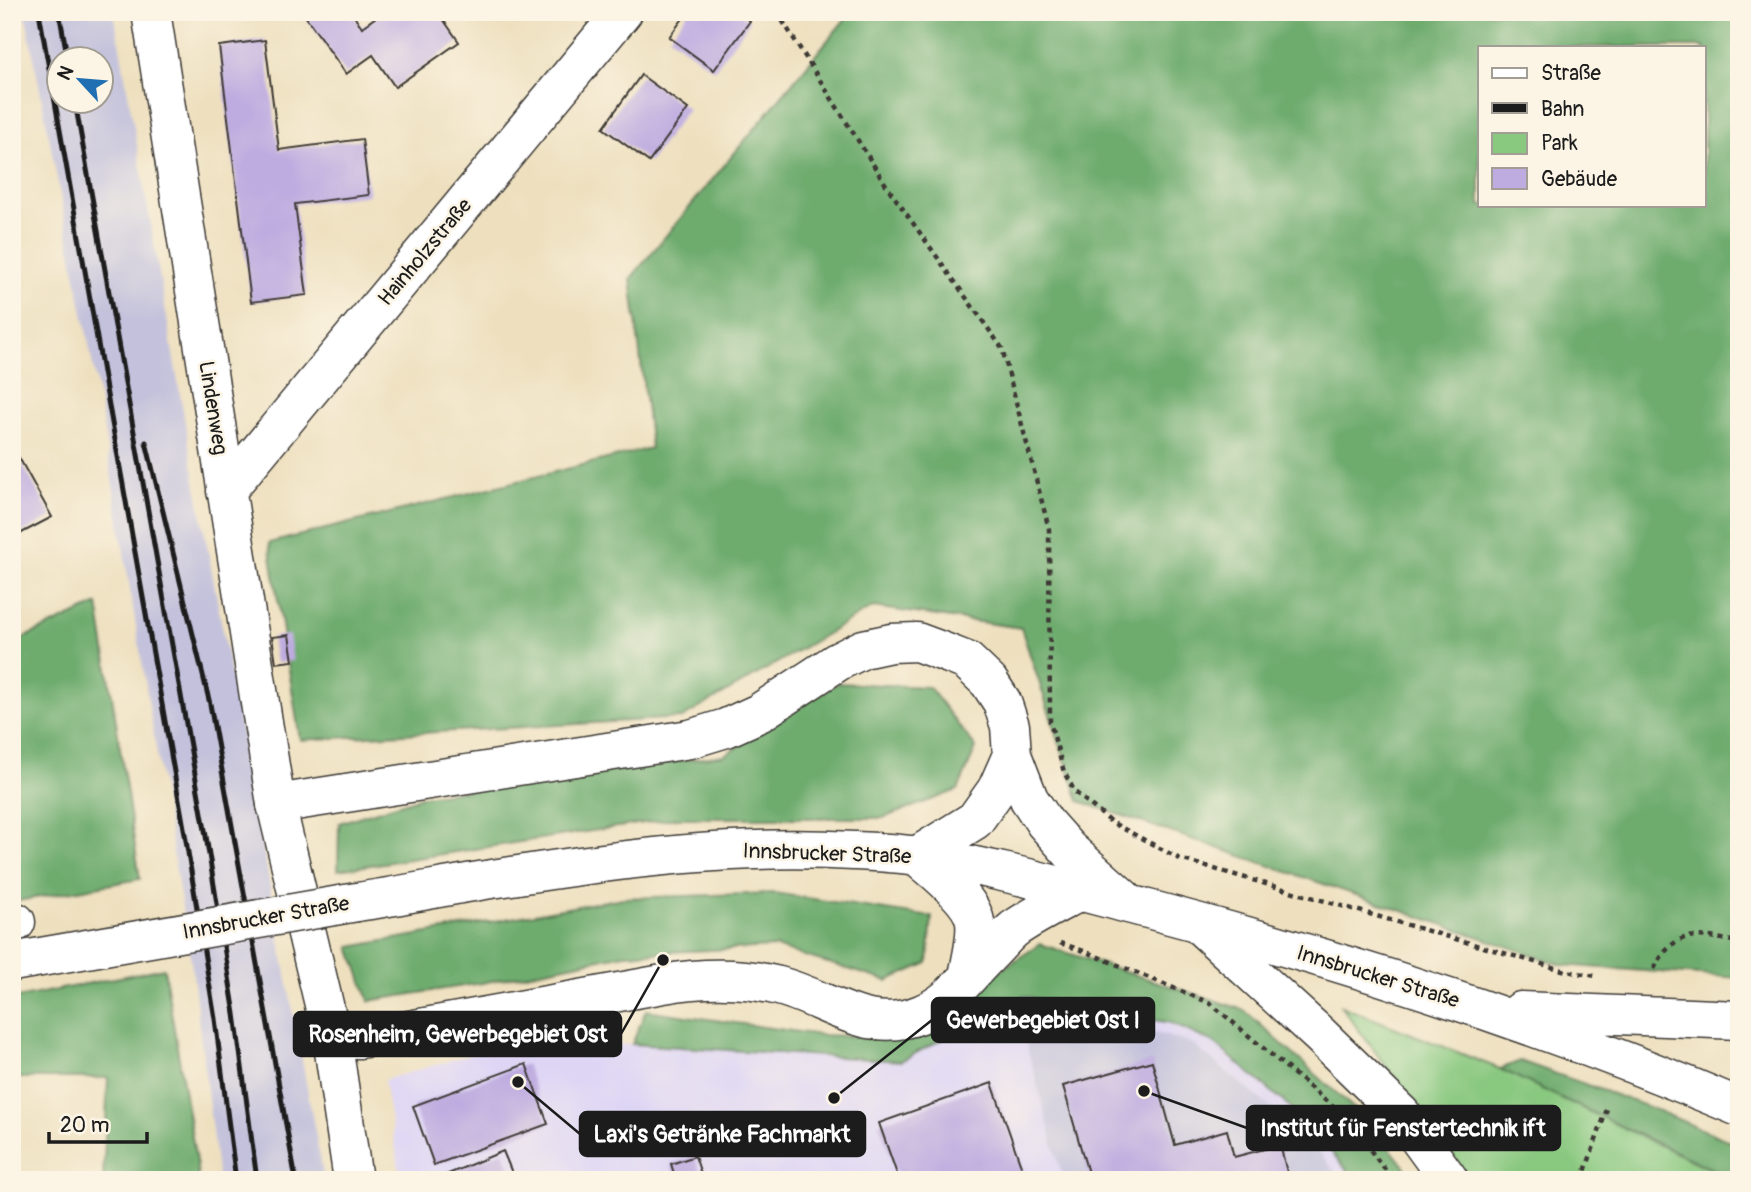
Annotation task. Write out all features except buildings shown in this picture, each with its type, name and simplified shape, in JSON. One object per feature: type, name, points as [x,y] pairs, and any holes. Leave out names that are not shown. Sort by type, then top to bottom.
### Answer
[{"type":"main road","name":"Lindenweg","points":[[151,12],[275,804],[332,1038],[353,1180]]},
{"type":"main road","name":"Hainholzstraße","points":[[226,491],[623,12]]},
{"type":"main road","points":[[275,804],[690,739],[726,728],[759,713],[837,662],[863,649],[891,643],[917,642],[967,661],[989,681],[1002,702],[1010,726],[1012,755],[1029,799],[1045,823],[1069,850],[1130,905]]},
{"type":"main road","points":[[968,977],[975,919],[963,897],[917,856],[975,820],[997,789],[1012,755]]},
{"type":"main road","name":"Innsbrucker Straße","points":[[12,962],[503,877],[627,859],[751,850],[851,851],[917,856],[1012,875],[1196,922],[1387,978],[1482,1009],[1667,1076],[1739,1107]]},
{"type":"main road","points":[[332,1038],[359,1039],[691,979],[723,978],[781,986],[863,1018],[897,1020],[917,1016],[937,1007],[956,992],[1014,929],[1079,892]]},
{"type":"main road","points":[[1196,922],[1321,1035],[1401,1114],[1449,1180]]},
{"type":"main road","points":[[1482,1009],[1739,1020]]},
{"type":"path","points":[[777,12],[888,188],[1002,348],[1049,529],[1050,722],[1064,772],[1075,792],[1111,822],[1180,859],[1566,971],[1607,978]]},
{"type":"path","points":[[1014,929],[1084,951],[1210,1003],[1345,1117],[1393,1180]]},
{"type":"path","points":[[1654,969],[1663,953],[1677,940],[1699,935],[1739,942]]},
{"type":"path","points":[[1582,1180],[1607,1109]]},
{"type":"shaded area","points":[[25,12],[114,12],[193,469],[324,1180],[218,1180],[193,975],[96,381]]},
{"type":"shaded area","points":[[1023,996],[1171,1023],[1214,1043],[1302,1117],[1355,1180],[401,1180],[384,1080],[496,1047],[632,1044],[901,1061]]},
{"type":"shaded area","points":[[1019,1017],[1128,1025],[1191,1043],[1308,1138],[1342,1180],[1063,1180]]},
{"type":"green space","points":[[851,12],[1739,12],[1739,978],[1562,965],[1079,801],[1021,628],[873,607],[682,718],[300,740],[269,543],[651,448],[631,278]]},
{"type":"green space","points":[[98,604],[140,879],[12,902],[12,643]]},
{"type":"green space","points":[[838,683],[929,687],[976,748],[958,790],[883,818],[677,818],[338,870],[339,823],[424,796],[724,755]]},
{"type":"green space","points":[[774,893],[932,917],[928,963],[887,981],[775,947],[625,954],[482,983],[369,1001],[350,947],[623,898]]},
{"type":"green space","points":[[1040,944],[1244,1010],[1370,1123],[1415,1180],[1355,1180],[1302,1117],[1214,1043],[1171,1023],[1023,996],[901,1061],[632,1044],[646,1010],[820,1035],[900,1037]]},
{"type":"green space","points":[[164,968],[198,1180],[103,1180],[108,1078],[12,1078],[12,999]]},
{"type":"green space","points":[[1341,1006],[1500,1069],[1733,1180],[1471,1180]]},
{"type":"green space","points":[[1520,1061],[1649,1107],[1739,1145],[1739,1180],[1500,1069]]},
{"type":"railway","points":[[39,12],[184,828],[215,1019],[236,1180]]},
{"type":"railway","points":[[59,12],[65,46]]},
{"type":"railway","points":[[78,116],[205,830],[235,1014],[257,1180]]},
{"type":"railway","points":[[146,442],[210,704],[296,1180]]},
{"type":"place","name":"Rosenheim, Gewerbegebiet Ost","points":[[663,960]]},
{"type":"place","name":"Laxi's Getränke Fachmarkt","points":[[518,1082]]},
{"type":"place","name":"Institut für Fenstertechnik ift","points":[[1144,1091]]},
{"type":"place","name":"Gewerbegebiet Ost I","points":[[834,1098]]}]
